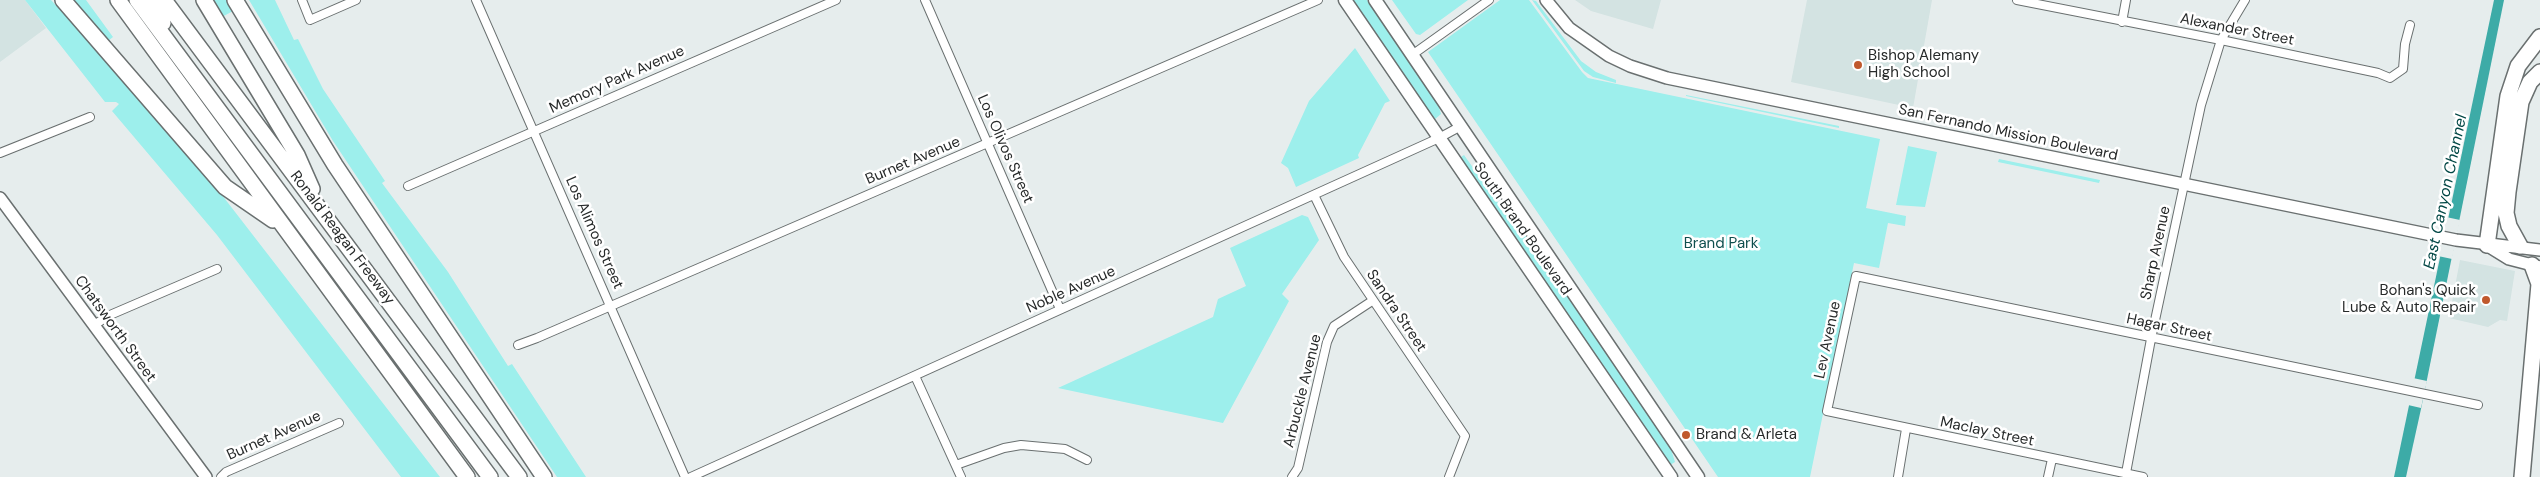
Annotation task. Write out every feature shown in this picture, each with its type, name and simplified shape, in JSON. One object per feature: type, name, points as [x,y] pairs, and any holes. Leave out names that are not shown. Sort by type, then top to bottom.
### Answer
[{"type":"highway","points":[[63,0],[226,187],[283,227]]},
{"type":"highway","points":[[118,0],[467,477]]},
{"type":"highway","points":[[137,0],[490,477]]},
{"type":"highway","points":[[153,0],[155,13],[498,477]]},
{"type":"highway","name":"Ronald Reagan Freeway","points":[[164,0],[519,477]]},
{"type":"highway","points":[[204,0],[297,154],[321,211]]},
{"type":"highway","points":[[235,0],[335,165],[544,477]]},
{"type":"highway","points":[[2487,245],[2508,96],[2518,66],[2540,37]]},
{"type":"highway","points":[[2520,246],[2509,226],[2506,213],[2508,192],[2521,102],[2530,82],[2540,72]]},
{"type":"highway","points":[[2522,477],[2539,284],[2536,266]]},
{"type":"main road","name":"South Brand Boulevard","points":[[1345,0],[1671,477]]},
{"type":"main road","name":"South Brand Boulevard","points":[[1375,0],[1698,477]]},
{"type":"main road","name":"San Fernando Mission Boulevard","points":[[1546,0],[1579,36],[1609,56],[1646,72],[2456,240],[2487,245],[2520,246],[2540,250]]},
{"type":"main road","name":"Chatsworth Street","points":[[0,198],[206,477]]},
{"type":"main road","name":"San Fernando Mission Boulevard","points":[[2487,245],[2509,259],[2536,266]]},
{"type":"street","points":[[302,0],[310,20],[356,0]]},
{"type":"street","name":"Los Alimos Street","points":[[476,0],[686,477]]},
{"type":"street","name":"Memory Park Avenue","points":[[408,186],[836,0]]},
{"type":"street","name":"Los Olivos Street","points":[[925,0],[1060,309]]},
{"type":"street","name":"Burnet Avenue","points":[[518,345],[1318,0]]},
{"type":"street","points":[[1412,55],[1488,0]]},
{"type":"street","name":"Alexander Street","points":[[2017,0],[2221,40],[2378,73],[2390,78],[2403,69],[2405,44],[2410,25]]},
{"type":"street","points":[[2122,22],[2126,0]]},
{"type":"street","name":"Sharp Avenue","points":[[2126,474],[2151,339],[2201,105],[2221,40],[2245,0]]},
{"type":"street","points":[[0,153],[90,117]]},
{"type":"street","name":"Noble Avenue","points":[[692,477],[1439,138],[1461,126]]},
{"type":"street","name":"Sandra Street","points":[[1314,195],[1344,256],[1372,301],[1465,436],[1450,477]]},
{"type":"street","points":[[94,325],[110,315],[217,269]]},
{"type":"street","name":"Hagar Street","points":[[1856,276],[2151,339],[2478,405]]},
{"type":"street","name":"Lev Avenue","points":[[1827,411],[1856,276]]},
{"type":"street","name":"Arbuckle Avenue","points":[[1292,477],[1298,468],[1328,342],[1334,326],[1372,301]]},
{"type":"street","points":[[915,376],[961,477]]},
{"type":"street","name":"Maclay Street","points":[[1827,411],[2143,477]]},
{"type":"street","name":"Burnet Avenue","points":[[221,477],[226,472],[339,423]]},
{"type":"street","points":[[1898,477],[1906,429]]},
{"type":"street","points":[[956,465],[1004,448],[1021,445],[1065,449],[1087,460]]},
{"type":"street","points":[[2048,477],[2052,459]]},
{"type":"shaded area","points":[[0,0],[25,0],[46,28],[0,62]]},
{"type":"shaded area","points":[[1575,0],[1661,0],[1653,29],[1591,11]]},
{"type":"shaded area","name":"Bishop Alemany High School","points":[[1807,0],[1932,0],[1913,108],[1791,82]]},
{"type":"shaded area","points":[[2494,0],[2504,0],[2421,409],[2406,477],[2394,477]]},
{"type":"shaded area","points":[[2460,260],[2515,271],[2507,321],[2500,320],[2488,327],[2449,318]]},
{"type":"green space","points":[[25,0],[51,0],[140,96],[208,177],[440,477],[401,477],[217,235],[112,111],[119,104],[116,102],[105,102]]},
{"type":"green space","points":[[72,0],[86,0],[113,37],[108,41]]},
{"type":"green space","points":[[213,0],[227,0],[233,11],[222,17]]},
{"type":"green space","points":[[249,0],[275,0],[294,40],[298,39],[323,89],[385,181],[382,183],[448,272],[508,366],[512,364],[586,477],[557,477],[333,141]]},
{"type":"green space","points":[[1353,0],[1367,0],[1438,104],[1441,114],[1434,120]]},
{"type":"green space","points":[[1392,0],[1468,0],[1420,35],[1416,34]]},
{"type":"green space","name":"Brand Park","points":[[1500,0],[1529,0],[1588,78],[1880,139],[1866,208],[1906,216],[1905,226],[1888,223],[1879,268],[1854,263],[1810,477],[1718,477],[1428,52]]},
{"type":"green space","points":[[1532,0],[1536,1],[1581,61],[1596,72],[1616,80],[1616,83],[1593,77],[1584,71]]},
{"type":"green space","points":[[1355,48],[1390,101],[1385,103],[1358,155],[1359,158],[1296,187],[1288,168],[1281,163],[1309,101]]},
{"type":"green space","points":[[1686,96],[1839,126],[1839,128]]},
{"type":"green space","points":[[1908,146],[1937,152],[1925,207],[1896,205]]},
{"type":"green space","points":[[1464,155],[1506,214],[1525,233],[1669,443],[1675,462],[1670,465],[1464,164],[1461,157]]},
{"type":"green space","points":[[1999,159],[2100,180],[2099,183],[1998,162]]},
{"type":"green space","points":[[1302,215],[1308,217],[1319,240],[1282,294],[1289,301],[1223,423],[1058,388],[1213,317],[1218,299],[1246,286],[1230,248]]},
{"type":"pier","points":[[2446,217],[2460,220],[2452,259],[2438,256]]},
{"type":"pier","points":[[2413,378],[2427,381],[2421,408],[2408,405]]},
{"type":"place","name":"Bishop Alemany High School","points":[[1858,65]]},
{"type":"place","name":"Bohan's Quick Lube & Auto Repair","points":[[2486,300]]},
{"type":"place","name":"Brand & Arleta","points":[[1686,435]]},
{"type":"water label","name":"East Canyon Channel","points":[[2446,192]]}]
